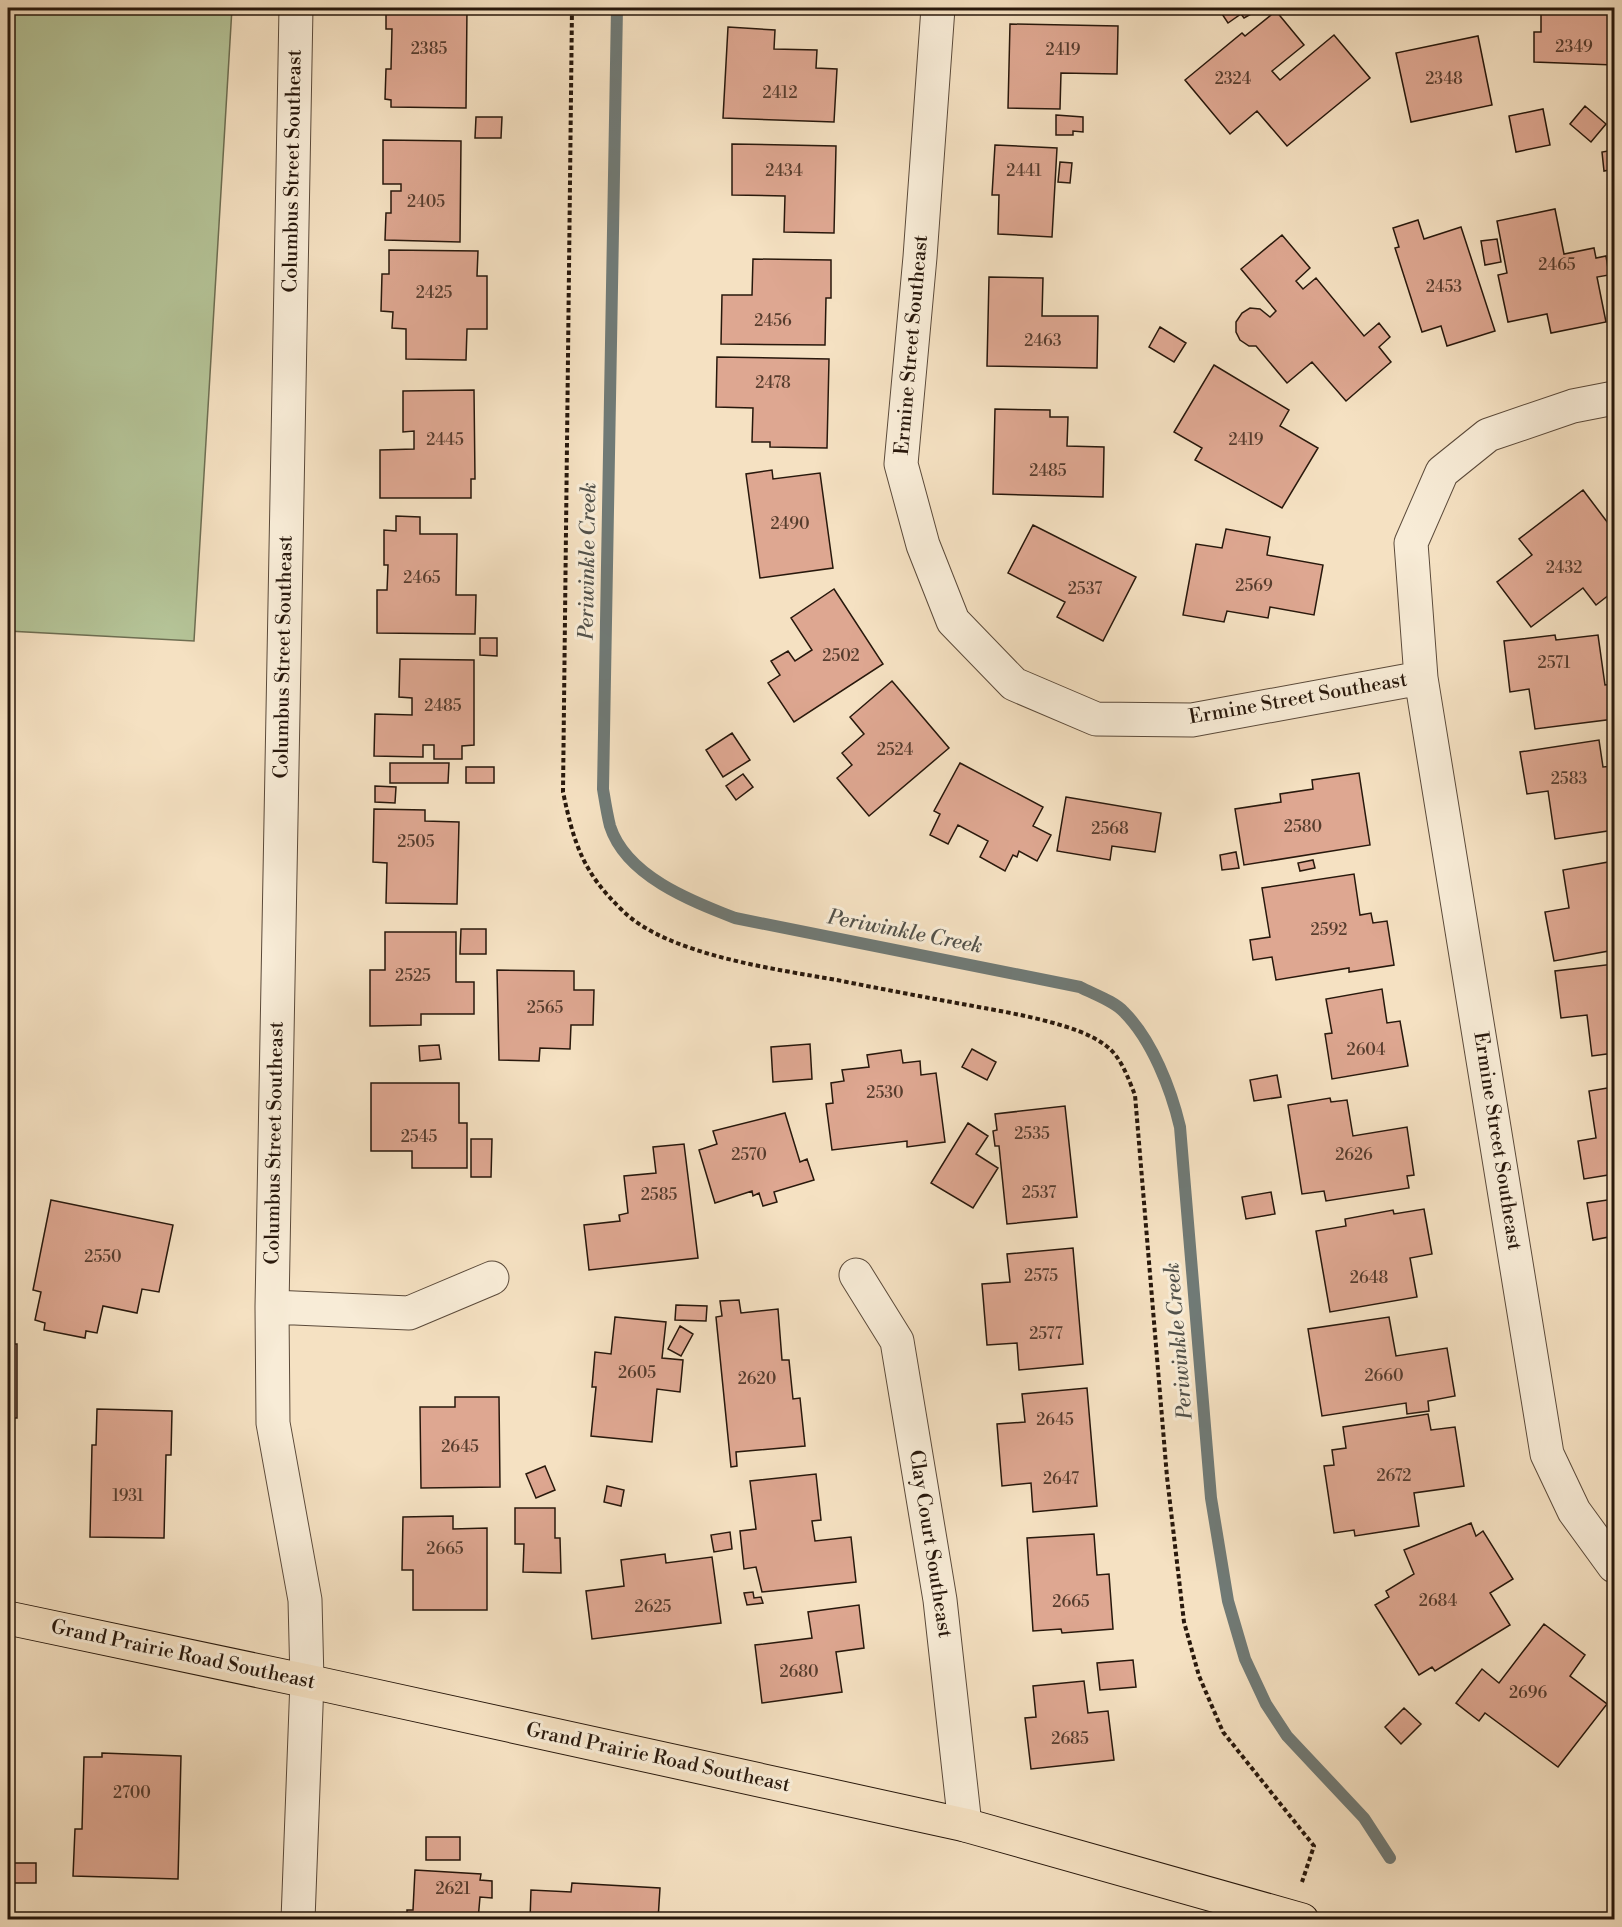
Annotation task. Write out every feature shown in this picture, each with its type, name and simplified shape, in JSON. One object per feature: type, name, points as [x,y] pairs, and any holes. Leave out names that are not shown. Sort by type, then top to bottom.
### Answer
[{"type":"main road","name":"Grand Prairie Road Southeast","points":[[8,1618],[308,1681],[965,1825],[1297,1919]]},
{"type":"street","name":"Columbus Street Southeast","points":[[296,8],[272,1307],[273,1423],[305,1600],[308,1681],[298,1920]]},
{"type":"street","name":"Ermine Street Southeast","points":[[938,8],[921,257],[901,464],[922,545],[953,621],[1014,684],[1096,719],[1192,720],[1422,678],[1547,1454],[1574,1511],[1614,1566]]},
{"type":"street","points":[[1422,678],[1411,543],[1442,472],[1488,435],[1573,406],[1614,398]]},
{"type":"street","name":"Clay Court Southeast","points":[[856,1275],[897,1341],[940,1600],[965,1825]]},
{"type":"street","points":[[272,1307],[409,1313],[492,1278]]},
{"type":"path","points":[[572,8],[563,792],[570,829],[581,859],[600,887],[624,913],[684,946],[768,968],[1012,1014],[1072,1029],[1106,1045],[1125,1069],[1135,1095],[1167,1478],[1184,1622],[1199,1676],[1223,1732],[1314,1846],[1297,1919]]},
{"type":"green space","points":[[8,8],[232,8],[194,641],[8,631]]},
{"type":"building","points":[[386,8],[467,8],[466,108],[391,107],[391,100],[385,99],[386,69],[391,69],[392,29],[386,29]]},
{"type":"building","points":[[1218,8],[1262,8],[1244,18],[1241,14],[1228,23]]},
{"type":"building","points":[[1541,8],[1610,8],[1610,29],[1614,29],[1614,65],[1534,62],[1534,32],[1541,32]]},
{"type":"building","points":[[1276,11],[1304,45],[1272,71],[1280,80],[1334,35],[1370,78],[1287,146],[1257,111],[1230,134],[1185,80],[1242,33],[1245,36]]},
{"type":"building","points":[[1010,24],[1118,26],[1117,74],[1061,73],[1060,109],[1008,108]]},
{"type":"building","points":[[728,27],[775,30],[774,49],[817,50],[816,68],[837,69],[834,122],[723,118]]},
{"type":"building","points":[[1478,36],[1492,105],[1411,122],[1396,53]]},
{"type":"building","points":[[1585,106],[1606,124],[1591,142],[1570,124]]},
{"type":"building","points":[[1543,109],[1550,145],[1516,152],[1509,116]]},
{"type":"building","points":[[1056,115],[1083,117],[1083,132],[1073,131],[1073,135],[1056,135]]},
{"type":"building","points":[[476,117],[502,117],[501,138],[475,138]]},
{"type":"building","points":[[383,140],[461,141],[460,242],[385,240],[386,213],[391,213],[391,191],[401,191],[401,184],[383,184]]},
{"type":"building","points":[[732,144],[836,146],[834,233],[784,232],[785,196],[732,195]]},
{"type":"building","points":[[995,145],[1057,148],[1052,237],[998,234],[999,195],[992,195]]},
{"type":"building","points":[[1614,150],[1614,169],[1604,171],[1602,152]]},
{"type":"building","points":[[1060,162],[1072,163],[1070,183],[1058,182]]},
{"type":"building","points":[[1555,209],[1564,254],[1594,248],[1596,258],[1606,256],[1609,275],[1597,277],[1606,322],[1551,333],[1547,314],[1508,322],[1498,275],[1507,273],[1497,221]]},
{"type":"building","points":[[1418,220],[1424,239],[1461,227],[1495,331],[1447,346],[1441,326],[1422,332],[1395,248],[1399,247],[1393,228]]},
{"type":"building","points":[[1282,235],[1310,268],[1296,281],[1303,289],[1316,278],[1364,336],[1379,323],[1390,337],[1379,347],[1391,362],[1346,401],[1312,362],[1287,383],[1256,346],[1249,346],[1240,340],[1236,332],[1236,322],[1242,313],[1250,308],[1260,309],[1270,317],[1276,311],[1241,269]]},
{"type":"building","points":[[1497,239],[1501,262],[1485,265],[1481,241]]},
{"type":"building","points":[[389,250],[478,251],[477,276],[487,276],[487,329],[467,329],[466,360],[406,359],[406,329],[392,328],[393,312],[381,311],[382,274],[389,274]]},
{"type":"building","points":[[753,259],[831,260],[831,298],[826,298],[825,345],[721,344],[722,295],[752,295]]},
{"type":"building","points":[[989,277],[1043,278],[1042,316],[1098,316],[1097,368],[987,366]]},
{"type":"building","points":[[1160,327],[1186,343],[1174,362],[1149,347]]},
{"type":"building","points":[[717,357],[829,359],[827,448],[770,447],[770,442],[752,442],[753,408],[716,407]]},
{"type":"building","points":[[1214,365],[1289,410],[1280,426],[1318,448],[1282,508],[1195,460],[1202,448],[1174,432]]},
{"type":"building","points":[[474,390],[475,479],[471,479],[471,498],[380,498],[380,450],[414,449],[414,431],[403,432],[403,391]]},
{"type":"building","points":[[995,409],[1050,410],[1050,417],[1068,417],[1067,446],[1104,447],[1103,497],[993,494]]},
{"type":"building","points":[[772,470],[773,479],[820,473],[833,568],[760,578],[746,474]]},
{"type":"building","points":[[1583,490],[1614,531],[1614,591],[1596,605],[1583,588],[1531,627],[1497,582],[1532,555],[1519,539]]},
{"type":"building","points":[[396,516],[420,517],[420,534],[457,534],[456,595],[476,595],[475,634],[377,633],[377,590],[387,590],[388,565],[384,565],[384,530],[396,531]]},
{"type":"building","points":[[1033,525],[1136,577],[1103,641],[1057,617],[1065,602],[1008,573]]},
{"type":"building","points":[[1226,529],[1270,537],[1267,555],[1323,565],[1314,615],[1270,607],[1268,618],[1227,611],[1224,622],[1183,615],[1196,544],[1222,548]]},
{"type":"building","points":[[834,589],[883,664],[794,722],[768,683],[780,675],[771,661],[788,651],[795,661],[812,650],[791,618]]},
{"type":"building","points":[[1555,635],[1556,640],[1598,635],[1605,685],[1614,684],[1614,719],[1535,729],[1529,689],[1510,692],[1504,641]]},
{"type":"building","points":[[480,638],[497,638],[497,656],[480,655]]},
{"type":"building","points":[[400,659],[474,660],[474,745],[462,746],[462,759],[434,759],[434,745],[423,745],[423,757],[374,756],[375,714],[412,715],[412,698],[399,697]]},
{"type":"building","points":[[892,681],[949,748],[869,816],[837,778],[852,765],[842,753],[864,734],[850,717]]},
{"type":"building","points":[[732,733],[750,760],[723,777],[706,750]]},
{"type":"building","points":[[1599,740],[1603,767],[1614,766],[1614,830],[1555,839],[1548,791],[1527,794],[1520,752]]},
{"type":"building","points":[[390,763],[449,763],[448,783],[390,783]]},
{"type":"building","points":[[960,763],[1043,807],[1033,826],[1051,835],[1037,861],[1019,851],[1017,857],[1013,855],[1005,871],[980,857],[988,841],[958,825],[948,844],[930,835],[940,814],[934,811]]},
{"type":"building","points":[[466,767],[494,767],[494,783],[466,783]]},
{"type":"building","points":[[1359,773],[1370,845],[1244,865],[1235,809],[1281,802],[1280,794],[1313,789],[1312,780]]},
{"type":"building","points":[[743,774],[753,787],[736,800],[726,786]]},
{"type":"building","points":[[375,786],[396,787],[395,803],[375,802]]},
{"type":"building","points":[[1066,797],[1161,813],[1155,852],[1112,846],[1110,860],[1057,851]]},
{"type":"building","points":[[374,809],[425,810],[425,821],[459,822],[457,904],[386,903],[387,863],[373,862]]},
{"type":"building","points":[[1236,852],[1239,868],[1222,870],[1220,855]]},
{"type":"building","points":[[1313,860],[1315,868],[1300,871],[1298,863]]},
{"type":"building","points":[[1614,861],[1614,950],[1554,961],[1545,912],[1569,908],[1563,870]]},
{"type":"building","points":[[1354,874],[1360,915],[1371,913],[1373,923],[1387,921],[1394,965],[1349,972],[1349,968],[1276,980],[1272,957],[1253,960],[1250,940],[1270,937],[1262,888]]},
{"type":"building","points":[[461,929],[486,929],[486,954],[460,954]]},
{"type":"building","points":[[385,932],[456,932],[456,982],[474,982],[474,1014],[421,1014],[421,1025],[370,1026],[370,970],[385,970]]},
{"type":"building","points":[[1614,964],[1614,1053],[1592,1056],[1587,1015],[1561,1018],[1555,971]]},
{"type":"building","points":[[497,970],[574,971],[574,990],[594,990],[593,1025],[571,1025],[570,1049],[540,1048],[539,1061],[499,1060]]},
{"type":"building","points":[[1382,989],[1387,1023],[1400,1021],[1408,1066],[1332,1079],[1325,1034],[1332,1033],[1326,999]]},
{"type":"building","points":[[810,1044],[812,1079],[773,1082],[771,1047]]},
{"type":"building","points":[[439,1045],[441,1059],[420,1061],[419,1046]]},
{"type":"building","points":[[972,1049],[996,1062],[987,1080],[962,1067]]},
{"type":"building","points":[[901,1050],[903,1063],[920,1061],[921,1075],[936,1073],[945,1142],[907,1147],[907,1141],[832,1150],[826,1104],[833,1103],[831,1083],[844,1081],[842,1070],[869,1067],[867,1055]]},
{"type":"building","points":[[1277,1075],[1281,1097],[1254,1101],[1250,1080]]},
{"type":"building","points":[[371,1083],[459,1083],[459,1123],[467,1123],[467,1168],[412,1168],[412,1151],[371,1151]]},
{"type":"building","points":[[1614,1087],[1614,1174],[1584,1179],[1578,1141],[1596,1138],[1589,1091]]},
{"type":"building","points":[[1330,1098],[1331,1102],[1347,1100],[1353,1136],[1407,1127],[1414,1175],[1407,1176],[1409,1188],[1326,1201],[1324,1191],[1302,1194],[1288,1105]]},
{"type":"building","points":[[1065,1106],[1077,1217],[1007,1224],[999,1146],[995,1146],[993,1131],[997,1130],[995,1114]]},
{"type":"building","points":[[785,1113],[800,1162],[807,1159],[814,1180],[774,1192],[777,1202],[763,1206],[759,1193],[753,1196],[752,1191],[715,1203],[699,1150],[717,1144],[713,1131]]},
{"type":"building","points":[[968,1123],[988,1136],[976,1154],[998,1168],[973,1208],[931,1183]]},
{"type":"building","points":[[471,1139],[492,1139],[491,1177],[471,1177]]},
{"type":"building","points":[[684,1144],[698,1258],[589,1270],[584,1225],[620,1221],[619,1215],[628,1213],[624,1176],[656,1173],[653,1147]]},
{"type":"building","points":[[1271,1192],[1275,1214],[1246,1219],[1242,1197]]},
{"type":"building","points":[[1614,1199],[1614,1274],[1609,1237],[1593,1240],[1587,1203]]},
{"type":"building","points":[[51,1200],[173,1225],[159,1292],[142,1289],[137,1313],[103,1306],[97,1333],[86,1331],[85,1338],[44,1330],[45,1323],[35,1320],[41,1292],[33,1290]]},
{"type":"building","points":[[1424,1209],[1432,1254],[1410,1258],[1417,1297],[1330,1312],[1316,1231],[1346,1226],[1345,1219],[1393,1210],[1394,1214]]},
{"type":"building","points":[[1073,1248],[1083,1364],[1019,1370],[1017,1343],[987,1345],[982,1284],[1010,1282],[1007,1254]]},
{"type":"building","points":[[739,1300],[741,1313],[778,1309],[782,1360],[789,1360],[793,1399],[800,1398],[805,1446],[736,1452],[737,1466],[731,1467],[716,1317],[722,1316],[720,1301]]},
{"type":"building","points":[[676,1305],[707,1306],[706,1321],[675,1320]]},
{"type":"building","points":[[615,1317],[666,1322],[662,1358],[683,1360],[680,1392],[657,1389],[652,1442],[591,1436],[596,1387],[592,1387],[595,1352],[611,1354]]},
{"type":"building","points":[[1389,1317],[1396,1356],[1447,1348],[1455,1396],[1428,1401],[1429,1411],[1407,1414],[1406,1403],[1322,1416],[1308,1329]]},
{"type":"building","points":[[680,1326],[693,1334],[681,1356],[668,1349]]},
{"type":"building","points":[[8,1344],[17,1344],[17,1418],[8,1418]]},
{"type":"building","points":[[1614,1349],[1614,1392],[1608,1350]]},
{"type":"building","points":[[1087,1388],[1097,1506],[1033,1512],[1031,1483],[1002,1486],[997,1424],[1025,1422],[1022,1394]]},
{"type":"building","points":[[455,1397],[499,1397],[500,1487],[421,1488],[420,1407],[455,1407]]},
{"type":"building","points":[[97,1409],[172,1411],[171,1455],[166,1455],[164,1538],[90,1537],[92,1445],[96,1445]]},
{"type":"building","points":[[1428,1414],[1431,1430],[1455,1427],[1464,1486],[1414,1493],[1419,1526],[1355,1536],[1354,1530],[1334,1533],[1324,1466],[1334,1465],[1332,1450],[1346,1448],[1343,1427]]},
{"type":"building","points":[[545,1466],[555,1490],[536,1498],[526,1474]]},
{"type":"building","points":[[816,1474],[821,1520],[812,1521],[815,1541],[851,1537],[856,1582],[762,1592],[756,1567],[744,1569],[740,1531],[756,1529],[750,1481]]},
{"type":"building","points":[[607,1486],[624,1490],[621,1506],[604,1502]]},
{"type":"building","points":[[515,1508],[555,1508],[555,1538],[560,1538],[561,1573],[523,1572],[524,1544],[515,1544]]},
{"type":"building","points":[[453,1516],[453,1529],[487,1528],[487,1610],[413,1610],[413,1570],[402,1570],[403,1517]]},
{"type":"building","points":[[1471,1523],[1476,1536],[1483,1531],[1513,1579],[1490,1593],[1510,1625],[1435,1671],[1432,1667],[1419,1675],[1375,1605],[1389,1597],[1386,1591],[1414,1574],[1404,1550]]},
{"type":"building","points":[[730,1532],[732,1549],[714,1552],[711,1535]]},
{"type":"building","points":[[1094,1534],[1097,1575],[1109,1574],[1113,1629],[1062,1633],[1061,1629],[1033,1631],[1027,1538]]},
{"type":"building","points":[[665,1554],[666,1563],[712,1557],[721,1623],[592,1639],[586,1591],[624,1586],[621,1560]]},
{"type":"building","points":[[753,1592],[754,1598],[761,1597],[763,1603],[747,1605],[744,1593]]},
{"type":"building","points":[[859,1605],[864,1648],[836,1652],[842,1692],[762,1703],[755,1645],[812,1638],[808,1612]]},
{"type":"building","points":[[1544,1624],[1585,1655],[1570,1676],[1607,1704],[1558,1767],[1485,1713],[1479,1721],[1456,1703],[1482,1669],[1499,1683]]},
{"type":"building","points":[[1133,1660],[1136,1687],[1100,1690],[1097,1663]]},
{"type":"building","points":[[1084,1681],[1088,1713],[1108,1711],[1114,1760],[1031,1769],[1025,1718],[1036,1717],[1033,1686]]},
{"type":"building","points":[[1404,1708],[1421,1724],[1401,1744],[1385,1727]]},
{"type":"building","points":[[102,1753],[181,1756],[178,1879],[73,1876],[75,1829],[82,1829],[84,1757],[102,1757]]},
{"type":"building","points":[[426,1837],[460,1837],[460,1860],[426,1860]]},
{"type":"building","points":[[11,1863],[36,1863],[36,1883],[11,1883]]},
{"type":"building","points":[[415,1870],[481,1874],[480,1880],[492,1881],[492,1898],[480,1897],[478,1920],[407,1920],[407,1910],[413,1910]]},
{"type":"building","points":[[572,1883],[660,1888],[658,1920],[530,1920],[531,1890],[571,1892]]},
{"type":"waterway","name":"Periwinkle Creek","points":[[617,8],[603,789],[610,826],[618,844],[645,873],[680,895],[735,918],[1080,987],[1115,1004],[1134,1023],[1159,1066],[1180,1127],[1211,1498],[1228,1601],[1245,1659],[1266,1704],[1287,1736],[1364,1818],[1390,1858]]}]
